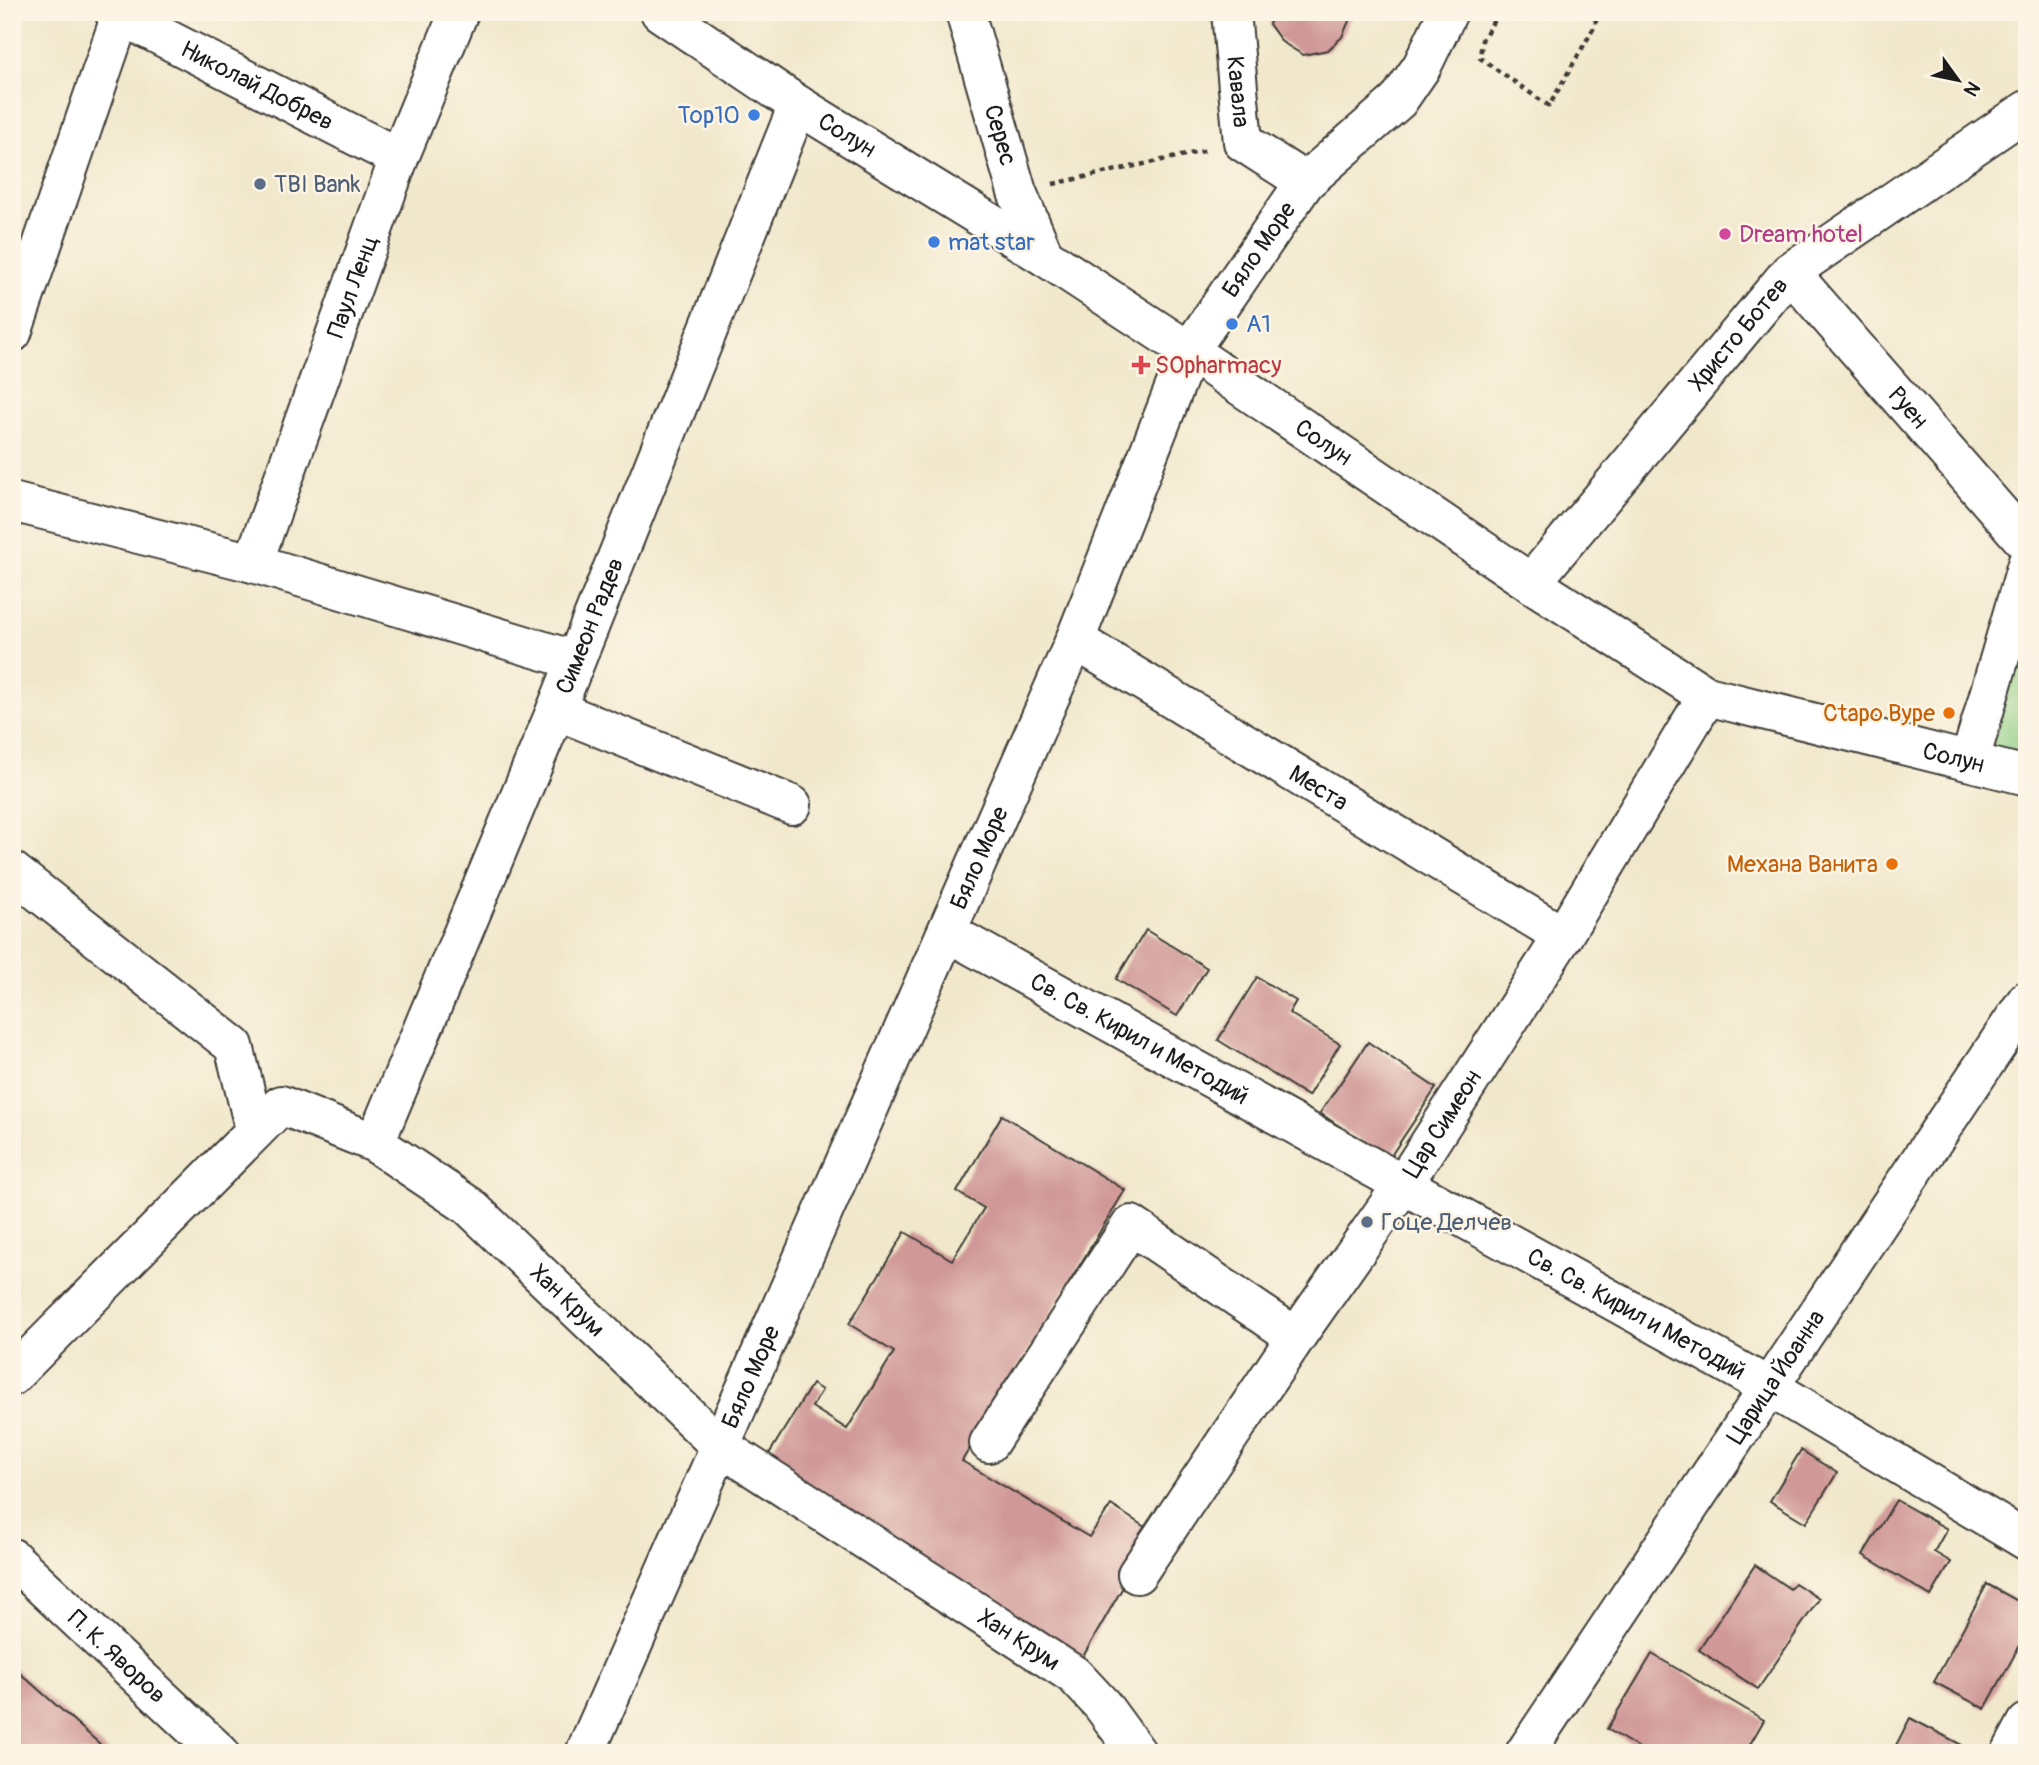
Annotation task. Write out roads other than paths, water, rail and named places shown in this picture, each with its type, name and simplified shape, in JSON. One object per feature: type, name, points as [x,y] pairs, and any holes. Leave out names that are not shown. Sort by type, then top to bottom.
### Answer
[{"type":"street","name":"Паул Ленц","points":[[253,563],[399,158],[459,12]]},
{"type":"street","name":"Солун","points":[[660,12],[798,105],[1044,256],[1531,583],[1707,696],[2027,776]]},
{"type":"street","name":"Серес","points":[[965,12],[1017,192],[1044,256]]},
{"type":"street","name":"Кавала","points":[[1231,12],[1243,142],[1305,182]]},
{"type":"street","name":"Бяло Море","points":[[585,1753],[1075,640],[1189,351],[1305,182],[1398,101],[1422,66],[1448,12]]},
{"type":"street","name":"Николай Добрев","points":[[118,14],[399,158]]},
{"type":"street","points":[[12,332],[118,14]]},
{"type":"street","name":"Симеон Радев","points":[[375,1143],[556,710],[798,105]]},
{"type":"street","name":"Христо Ботев","points":[[1531,583],[1790,272],[2027,110]]},
{"type":"street","name":"Руен","points":[[1790,272],[2027,544]]},
{"type":"street","points":[[12,502],[253,563],[574,660]]},
{"type":"street","points":[[1970,760],[2027,564]]},
{"type":"street","name":"Места","points":[[1075,640],[1563,936]]},
{"type":"street","name":"Цар Симеон","points":[[1137,1574],[1296,1337],[1404,1183],[1563,936],[1707,696]]},
{"type":"street","points":[[556,710],[792,805]]},
{"type":"street","points":[[12,871],[234,1046],[255,1130]]},
{"type":"street","name":"Св. Св. Кирил и Методий","points":[[947,932],[1769,1387],[2027,1541]]},
{"type":"street","name":"Царица Йоанна","points":[[1525,1753],[2027,1000]]},
{"type":"street","name":"Хан Крум","points":[[12,1376],[281,1105],[375,1143],[469,1206],[720,1446],[1074,1675],[1101,1705],[1137,1753]]},
{"type":"street","points":[[989,1443],[1131,1225],[1296,1337]]},
{"type":"street","name":"П. К. Яворов","points":[[12,1558],[220,1753]]},
{"type":"street","points":[[2011,1753],[2027,1723]]},
{"type":"place","name":"Top10","points":[[754,115]]},
{"type":"place","name":"TBI Bank","points":[[260,184]]},
{"type":"place","name":"Dream hotel","points":[[1725,234]]},
{"type":"place","name":"mat star","points":[[934,242]]},
{"type":"place","name":"A1","points":[[1232,324]]},
{"type":"place","name":"SOpharmacy","points":[[1141,365]]},
{"type":"place","name":"Ctapo Bype","points":[[1949,713]]},
{"type":"place","name":"Механа Ванита","points":[[1892,864]]},
{"type":"place","name":"Гоце Делчев","points":[[1367,1222]]}]
